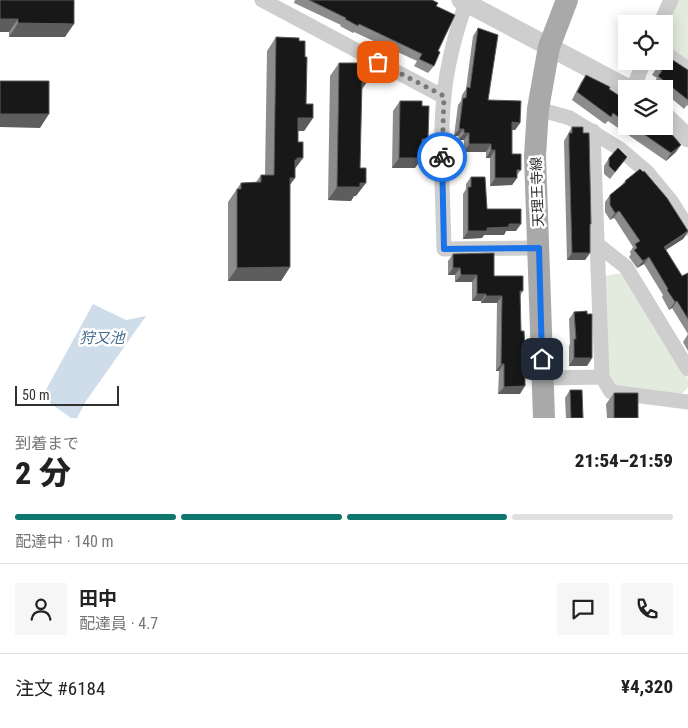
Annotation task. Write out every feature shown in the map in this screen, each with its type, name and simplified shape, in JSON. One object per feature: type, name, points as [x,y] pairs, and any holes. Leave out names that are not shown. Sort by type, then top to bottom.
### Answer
[{"type":"main road","name":"天理王寺線","points":[[544,418],[535,156],[538,109],[549,47],[566,0]]},
{"type":"street","points":[[262,0],[444,96]]},
{"type":"street","points":[[664,15],[671,0]]},
{"type":"street","points":[[539,248],[444,249],[442,140],[444,96],[449,62],[465,1],[618,82]]},
{"type":"street","points":[[673,58],[688,69]]},
{"type":"street","points":[[538,109],[570,118],[620,149],[647,172],[671,201],[688,228]]},
{"type":"street","points":[[673,124],[688,138]]},
{"type":"street","points":[[592,131],[602,377],[611,392],[688,402]]},
{"type":"street","points":[[598,245],[626,267],[688,369]]},
{"type":"street","points":[[543,378],[602,377]]},
{"type":"shaded area","points":[[677,0],[688,0],[688,60],[673,49],[673,15],[669,15]]},
{"type":"shaded area","points":[[622,273],[688,380],[688,387],[682,394],[616,387],[609,382],[604,276]]},
{"type":"water","name":"狩又池","points":[[93,304],[126,320],[146,316],[86,401],[77,418],[71,418],[42,397]]},
{"type":"building","points":[[0,0],[74,0],[74,24],[18,23],[18,19],[0,19]]},
{"type":"building","points":[[309,0],[432,0],[438,3],[436,6],[455,15],[438,51],[440,52],[434,66],[419,59],[422,54],[359,24],[358,26]]},
{"type":"building","points":[[478,28],[498,35],[488,100],[521,101],[520,123],[512,122],[512,154],[521,154],[521,170],[517,170],[517,178],[495,178],[495,150],[491,150],[491,144],[469,144],[469,133],[464,133],[464,129],[459,129],[463,98],[466,98],[467,87],[470,88]]},
{"type":"building","points":[[276,37],[299,38],[299,41],[305,41],[305,57],[307,57],[306,104],[313,104],[313,118],[298,118],[298,142],[303,142],[303,158],[295,160],[295,178],[290,178],[290,267],[237,268],[237,189],[241,189],[241,183],[261,182],[261,175],[274,175]]},
{"type":"building","points":[[673,60],[688,70],[688,100],[673,88],[673,80],[663,80],[658,76],[662,71],[660,70],[673,70]]},
{"type":"building","points":[[339,63],[362,63],[362,66],[368,66],[367,82],[362,82],[360,168],[366,168],[366,183],[360,183],[360,187],[337,187]]},
{"type":"building","points":[[586,75],[610,87],[609,89],[618,95],[618,117],[613,113],[611,117],[577,92]]},
{"type":"building","points":[[0,81],[49,81],[49,114],[0,114]]},
{"type":"building","points":[[400,101],[422,101],[422,106],[429,106],[428,139],[422,139],[422,158],[399,158]]},
{"type":"building","points":[[572,127],[583,127],[583,133],[589,133],[590,253],[572,253],[569,133],[572,133]]},
{"type":"building","points":[[645,135],[672,135],[681,145],[671,153]]},
{"type":"building","points":[[618,148],[627,157],[615,172],[609,166],[609,158]]},
{"type":"building","points":[[640,169],[644,171],[667,198],[688,231],[664,247],[682,276],[688,273],[688,319],[677,301],[675,302],[667,290],[649,257],[643,261],[634,250],[637,248],[635,244],[640,241],[620,212],[615,213],[610,205],[610,195]]},
{"type":"building","points":[[471,177],[485,177],[487,209],[521,209],[521,224],[509,224],[509,227],[487,228],[487,231],[468,231],[468,187],[471,187]]},
{"type":"building","points":[[494,253],[494,276],[523,276],[523,291],[520,291],[521,331],[524,331],[525,348],[525,386],[504,387],[504,364],[501,364],[502,296],[477,294],[477,275],[461,275],[460,268],[453,268],[453,254]]},
{"type":"building","points":[[587,311],[587,314],[592,314],[592,358],[574,358],[574,339],[576,339],[574,312]]},
{"type":"building","points":[[570,390],[582,390],[583,418],[571,418]]},
{"type":"building","points":[[614,393],[638,393],[638,418],[614,418]]},
{"type":"way so far","points":[[378,62],[444,96],[442,157]]},
{"type":"route","points":[[442,157],[444,249],[539,248],[542,359]]}]
